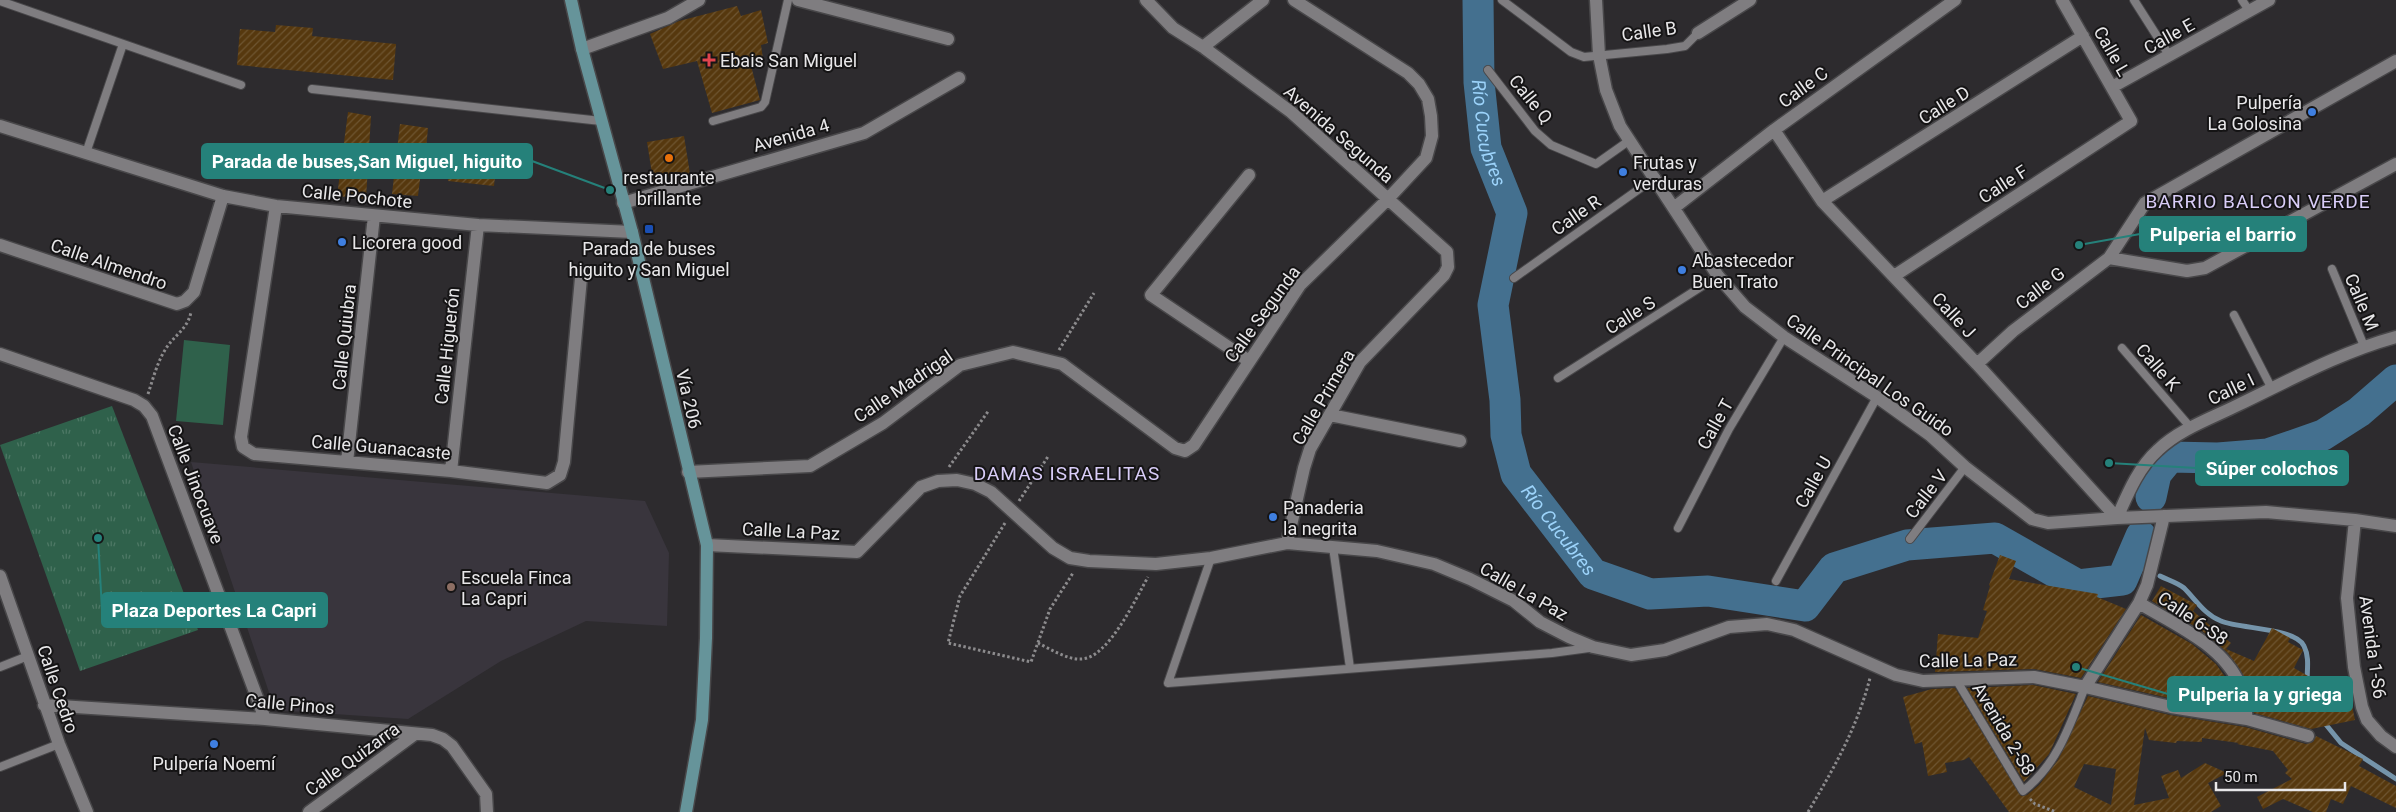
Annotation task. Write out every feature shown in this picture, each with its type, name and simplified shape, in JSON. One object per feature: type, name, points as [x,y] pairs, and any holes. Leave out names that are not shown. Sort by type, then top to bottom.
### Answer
[{"type":"main road","name":"Vía 206","points":[[571,0],[601,121],[632,232],[688,472],[707,544],[706,638],[702,720],[686,812]]},
{"type":"street","points":[[582,48],[668,18],[699,0]]},
{"type":"street","points":[[798,0],[948,39]]},
{"type":"street","name":"Avenida Segunda","points":[[1146,0],[1173,28],[1203,47],[1291,112],[1447,252],[1448,267]]},
{"type":"street","points":[[1203,47],[1263,0]]},
{"type":"street","name":"Calle Segunda","points":[[1175,448],[1185,451],[1194,445],[1300,285],[1387,200],[1426,158],[1432,136],[1432,116],[1428,99],[1419,84],[1408,73],[1294,0]]},
{"type":"street","name":"Calle Principal Los Guido","points":[[1596,0],[1599,55],[1606,90],[1620,126],[1676,207],[1718,276],[1745,307],[1784,337],[1877,397],[1930,435],[1966,467],[2032,519],[2048,523],[2117,518],[2266,512],[2355,520],[2396,526]]},
{"type":"street","name":"Calle B","points":[[1698,34],[1750,0]]},
{"type":"street","name":"Calle C","points":[[1676,207],[1774,130],[1954,0]]},
{"type":"street","name":"Calle L","points":[[2062,0],[2131,120]]},
{"type":"street","name":"Calle E","points":[[2112,87],[2269,0]]},
{"type":"street","name":"Calle D","points":[[1822,201],[2084,36]]},
{"type":"street","name":"Calle G","points":[[1977,364],[2013,332],[2109,258],[2146,203],[2396,61]]},
{"type":"street","name":"Avenida 4","points":[[623,203],[864,133],[959,78]]},
{"type":"street","name":"Calle F","points":[[1894,276],[2131,120]]},
{"type":"street","name":"Calle Pochote","points":[[0,126],[223,196],[276,206],[478,225],[632,232]]},
{"type":"street","name":"Calle J","points":[[1774,130],[1822,201],[1977,364],[2117,518]]},
{"type":"street","points":[[2109,258],[2187,271],[2205,268],[2396,164]]},
{"type":"street","points":[[1249,175],[1151,295],[1249,361]]},
{"type":"street","points":[[194,292],[223,196]]},
{"type":"street","name":"Calle Guanacaste","points":[[276,206],[241,437],[243,447],[254,454],[451,471],[547,483],[560,475],[564,462],[580,278]]},
{"type":"street","name":"Calle Quiubra","points":[[347,462],[374,216]]},
{"type":"street","name":"Calle Higuerón","points":[[451,471],[478,225]]},
{"type":"street","name":"Calle Almendro","points":[[0,245],[166,302],[177,304],[186,301],[194,292]]},
{"type":"street","name":"Calle Primera","points":[[1287,543],[1310,449],[1360,362],[1444,275],[1448,267]]},
{"type":"street","name":"Calle I","points":[[2117,518],[2132,483],[2147,461],[2160,448],[2192,428],[2272,389],[2364,346],[2396,337]]},
{"type":"street","name":"Calle Madrigal","points":[[688,472],[810,466],[883,423],[960,365],[1013,352],[1062,364],[1175,448]]},
{"type":"street","points":[[0,354],[134,400],[144,406]]},
{"type":"street","name":"Calle Jinocuave","points":[[144,406],[152,416],[265,719]]},
{"type":"street","points":[[1330,415],[1460,441]]},
{"type":"street","name":"Calle La Paz","points":[[707,544],[857,552],[921,487],[938,481],[957,480],[975,484],[991,492],[1053,548],[1070,558],[1156,564],[1211,558],[1287,543],[1378,551],[1434,564],[1514,601],[1540,622],[1593,647],[1631,655],[1665,650],[1730,627],[1767,624],[1794,630],[1896,675],[1923,681],[2028,677],[2086,687],[2163,706],[2247,719],[2308,736]]},
{"type":"street","points":[[2086,687],[2139,603],[2147,585],[2164,516]]},
{"type":"street","name":"Avenida 1-S6","points":[[2355,520],[2346,598],[2354,667],[2362,707],[2367,720],[2381,736],[2396,747]]},
{"type":"street","name":"Calle Cedro","points":[[0,576],[44,705],[87,812]]},
{"type":"street","name":"Calle 6-S8","points":[[2139,603],[2212,649],[2228,664],[2240,685],[2247,719]]},
{"type":"street","name":"Calle Pinos","points":[[44,705],[265,719],[432,735],[443,739],[452,746],[486,794],[487,812]]},
{"type":"street","name":"Calle Quizarra","points":[[309,812],[415,734]]},
{"type":"lane","points":[[713,121],[761,107],[765,102],[788,0]]},
{"type":"lane","name":"Calle B","points":[[1502,0],[1571,52],[1584,57],[1667,50],[1685,46],[1698,34]]},
{"type":"lane","points":[[2134,0],[2170,55]]},
{"type":"lane","points":[[2242,0],[2250,12]]},
{"type":"lane","points":[[0,1],[241,85]]},
{"type":"lane","points":[[86,153],[123,44]]},
{"type":"lane","name":"Calle Q","points":[[1488,70],[1535,131],[1551,144],[1596,164],[1630,140]]},
{"type":"lane","points":[[312,89],[601,121]]},
{"type":"lane","name":"Calle R","points":[[1514,278],[1656,177]]},
{"type":"lane","name":"Calle M","points":[[2332,269],[2364,346]]},
{"type":"lane","name":"Calle S","points":[[1558,378],[1718,276]]},
{"type":"lane","points":[[2234,314],[2272,389]]},
{"type":"lane","name":"Calle T","points":[[1678,528],[1729,429],[1784,337]]},
{"type":"lane","name":"Calle K","points":[[2122,348],[2192,428]]},
{"type":"lane","name":"Calle U","points":[[1776,581],[1877,397]]},
{"type":"lane","name":"Calle V","points":[[1910,539],[1966,467]]},
{"type":"lane","points":[[1333,547],[1350,668]]},
{"type":"lane","points":[[1211,558],[1168,683],[1552,653],[1593,647]]},
{"type":"lane","points":[[0,667],[28,656]]},
{"type":"lane","name":"Avenida 2-S8","points":[[1957,681],[2024,791],[2044,772],[2065,736],[2086,687]]},
{"type":"lane","points":[[0,767],[59,744]]},
{"type":"path","points":[[144,406],[164,351],[173,338],[184,330],[190,318],[194,292]]},
{"type":"path","points":[[1052,362],[1094,293]]},
{"type":"path","points":[[938,481],[989,410]]},
{"type":"path","points":[[1049,456],[960,596],[948,643],[1030,662],[1050,609],[1081,559]]},
{"type":"path","points":[[1038,643],[1080,660],[1092,657],[1110,640],[1156,564]]},
{"type":"path","points":[[1808,812],[1842,754],[1861,712],[1874,666]]},
{"type":"path","points":[[2024,791],[2035,804],[2056,812]]},
{"type":"shaded area","name":"Escuela Finca La Capri","points":[[191,462],[645,501],[669,553],[667,626],[586,621],[501,661],[408,719],[275,710]]},
{"type":"green space","points":[[184,340],[230,345],[223,425],[176,421]]},
{"type":"green space","points":[[112,406],[198,630],[80,671],[0,445]]},
{"type":"building","name":"Ebais San Miguel","points":[[737,6],[741,16],[761,10],[768,43],[761,45],[763,59],[750,62],[760,100],[712,113],[697,61],[663,69],[650,34],[679,21]]},
{"type":"building","points":[[276,25],[313,28],[312,36],[396,44],[393,80],[237,65],[240,29],[275,32]]},
{"type":"building","points":[[348,112],[371,116],[366,199],[337,196]]},
{"type":"building","points":[[400,124],[428,128],[426,149],[497,157],[494,186],[448,181],[449,166],[422,163],[418,196],[392,194]]},
{"type":"building","name":"restaurante brillante","points":[[684,136],[690,174],[653,180],[647,142]]},
{"type":"building","points":[[2000,555],[2016,561],[2009,579],[2098,594],[2097,597],[2126,609],[2081,678],[2034,669],[1935,672],[1938,634],[1978,638],[1987,611],[1983,610],[1989,585]]},
{"type":"building","points":[[2161,586],[2197,605],[2193,611],[2231,643],[2226,649],[2254,661],[2272,628],[2290,638],[2288,642],[2303,650],[2294,668],[2308,676],[2294,701],[2349,691],[2355,720],[2311,729],[2254,713],[2248,682],[2228,653],[2201,630],[2152,601]]},
{"type":"building","points":[[2141,615],[2192,644],[2216,664],[2233,688],[2237,709],[2173,699],[2098,682]]},
{"type":"building","points":[[2033,685],[2076,694],[2049,754],[2024,782],[1967,688]]},
{"type":"building","points":[[1955,688],[2021,796],[2027,795],[2039,785],[2058,760],[2088,696],[2170,715],[2245,727],[2306,744],[2313,742],[2316,736],[2363,759],[2359,766],[2396,786],[2396,808],[2351,786],[2343,804],[2331,799],[2326,812],[2313,812],[2283,799],[2263,809],[2257,797],[2292,779],[2285,773],[2288,770],[2273,751],[2237,744],[2239,743],[2202,738],[2202,742],[2177,741],[2176,743],[2149,740],[2145,728],[2134,805],[2169,798],[2161,776],[2178,770],[2181,778],[2205,763],[2227,773],[2208,783],[2221,806],[2211,812],[2009,812],[1969,757],[1964,760],[1945,763],[1947,772],[1928,776],[1922,742],[1915,744],[1903,697],[1932,689]],"holes":[[[2084,764],[2116,769],[2111,805],[2074,787]]]},
{"type":"waterway","name":"Río Cucubres","points":[[1478,0],[1479,82],[1486,148],[1512,213],[1493,305],[1505,400],[1506,435],[1516,474],[1593,574],[1650,594],[1708,591],[1805,606],[1834,568],[1907,545],[1995,538],[2078,585],[2122,580],[2141,536]]},
{"type":"waterway","name":"Río Cucubres","points":[[2151,497],[2156,474],[2170,457],[2218,458],[2268,454],[2323,435],[2359,412],[2396,380]]},
{"type":"waterway","points":[[2130,565],[2144,569]]},
{"type":"waterway","points":[[2160,576],[2184,588],[2205,611],[2221,621],[2279,632],[2299,640],[2304,646],[2308,660],[2307,689],[2312,703]]},
{"type":"waterway","points":[[2323,721],[2341,743],[2396,779]]},
{"type":"place","name":"Ebais San Miguel","points":[[709,60]]},
{"type":"place","name":"Pulpería La Golosina","points":[[2312,112]]},
{"type":"place","name":"restaurante brillante","points":[[669,158]]},
{"type":"place","name":"Frutas y verduras","points":[[1623,172]]},
{"type":"place","name":"Parada de buses,San Miguel, higuito","points":[[610,190]]},
{"type":"place","name":"Parada de buses higuito y San Miguel","points":[[649,229]]},
{"type":"place","name":"Licorera good","points":[[342,242]]},
{"type":"place","name":"Pulperia el barrio","points":[[2079,245]]},
{"type":"place","name":"Abastecedor Buen Trato","points":[[1682,270]]},
{"type":"place","name":"Súper colochos","points":[[2109,463]]},
{"type":"place","name":"Panaderia la negrita","points":[[1273,517]]},
{"type":"place","name":"Plaza Deportes La Capri","points":[[98,538]]},
{"type":"place","name":"Escuela Finca La Capri","points":[[451,587]]},
{"type":"place","name":"Pulperia la y griega","points":[[2076,667]]},
{"type":"place","name":"Pulpería Noemí","points":[[214,744]]},
{"type":"district","name":"BARRIO BALCON VERDE","points":[[2258,201]]},
{"type":"district","name":"DAMAS ISRAELITAS","points":[[1067,473]]}]
